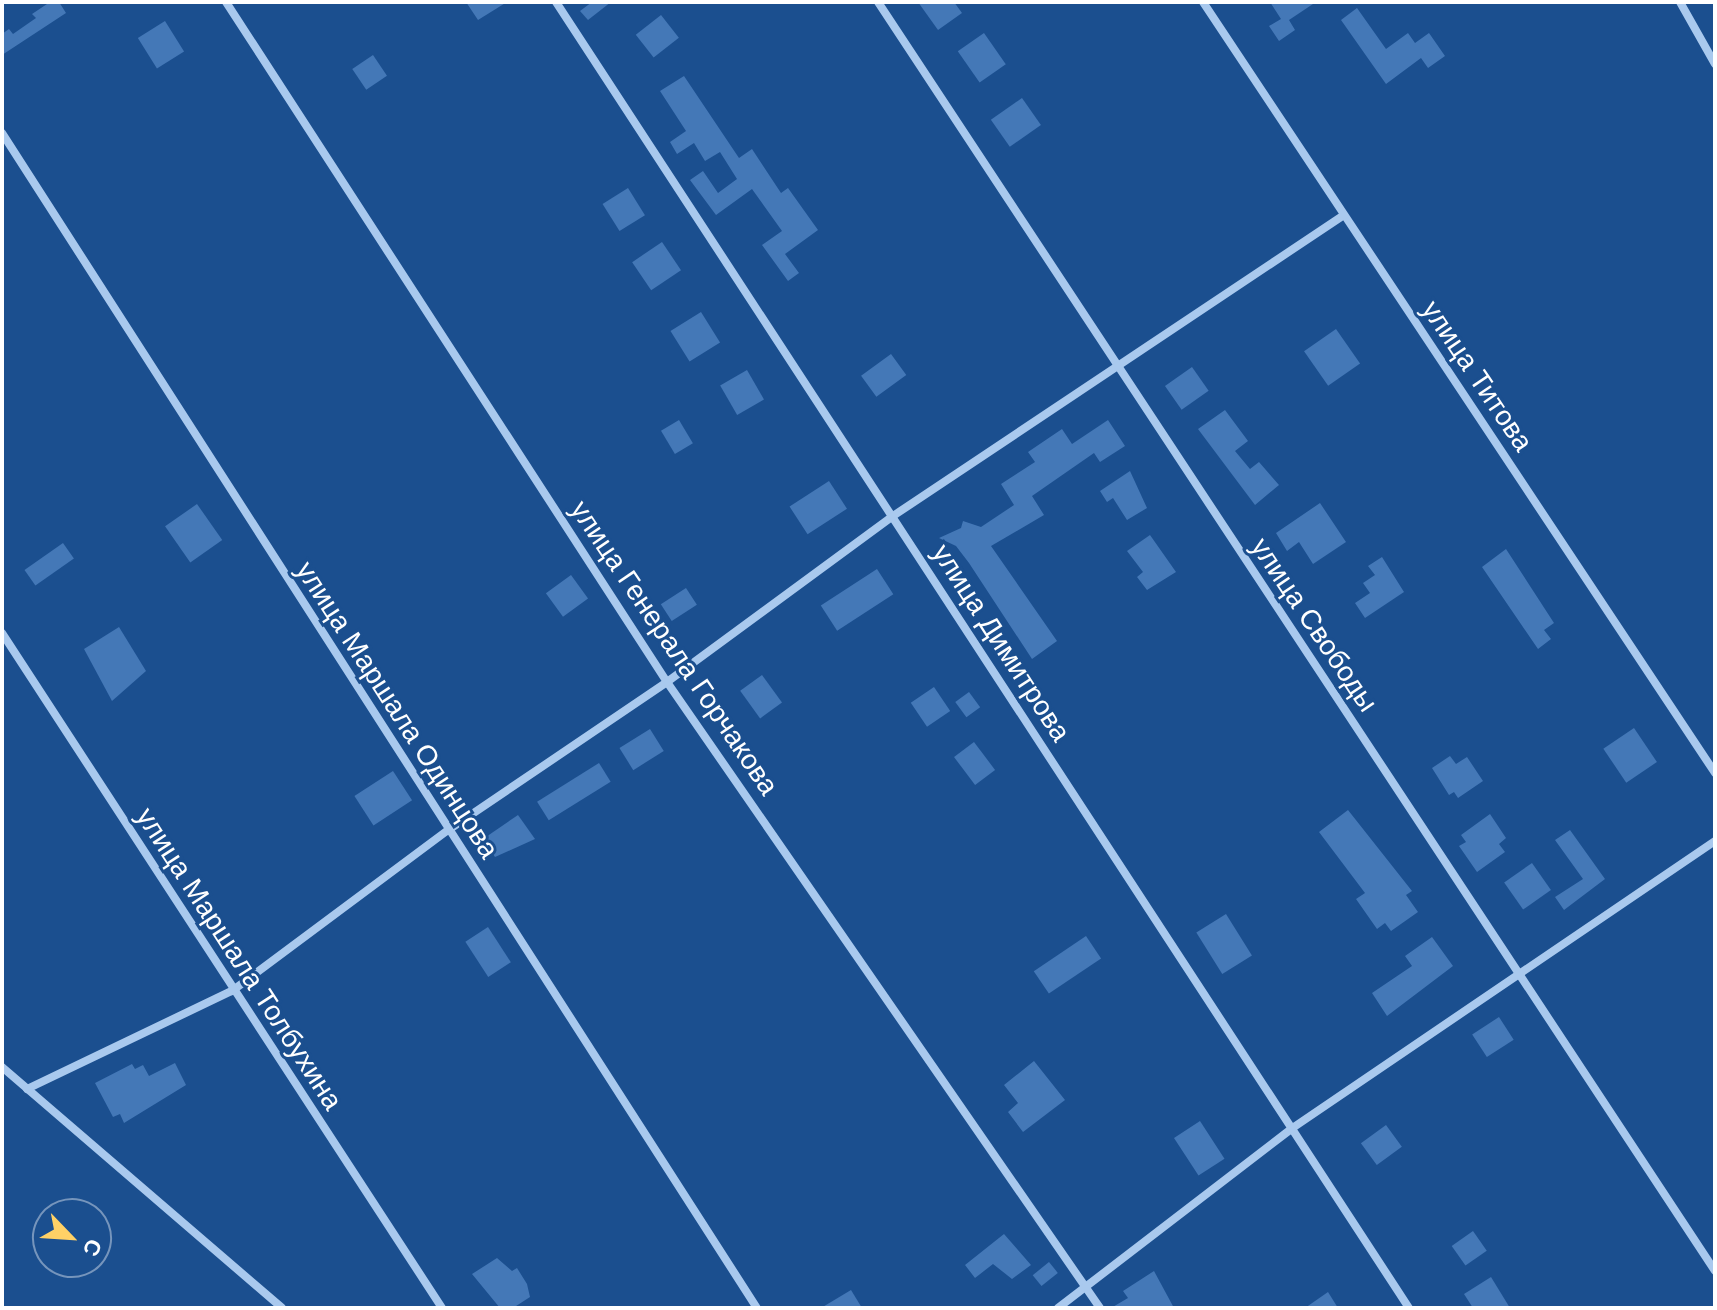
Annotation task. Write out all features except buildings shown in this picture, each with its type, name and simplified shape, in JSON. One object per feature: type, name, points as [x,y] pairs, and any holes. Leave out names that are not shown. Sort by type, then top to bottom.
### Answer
[{"type":"street","name":"улица Генерала Горчакова","points":[[226,2],[667,682],[1100,1308]]},
{"type":"street","name":"улица Димитрова","points":[[556,2],[1409,1308]]},
{"type":"street","name":"улица Свободы","points":[[878,2],[1116,369],[1523,975],[1715,1271]]},
{"type":"street","name":"улица Титова","points":[[1203,2],[1715,773]]},
{"type":"street","points":[[1680,2],[1715,64]]},
{"type":"street","name":"улица Маршала Одинцова","points":[[2,133],[447,831],[757,1308]]},
{"type":"street","points":[[27,1089],[232,991],[447,831],[667,682],[893,516],[1344,215]]},
{"type":"street","name":"улица Маршала Толбухина","points":[[2,633],[232,991],[442,1308]]},
{"type":"street","points":[[1058,1308],[1088,1288],[1291,1129],[1523,975],[1715,841]]},
{"type":"street","points":[[2,1067],[282,1308]]}]
